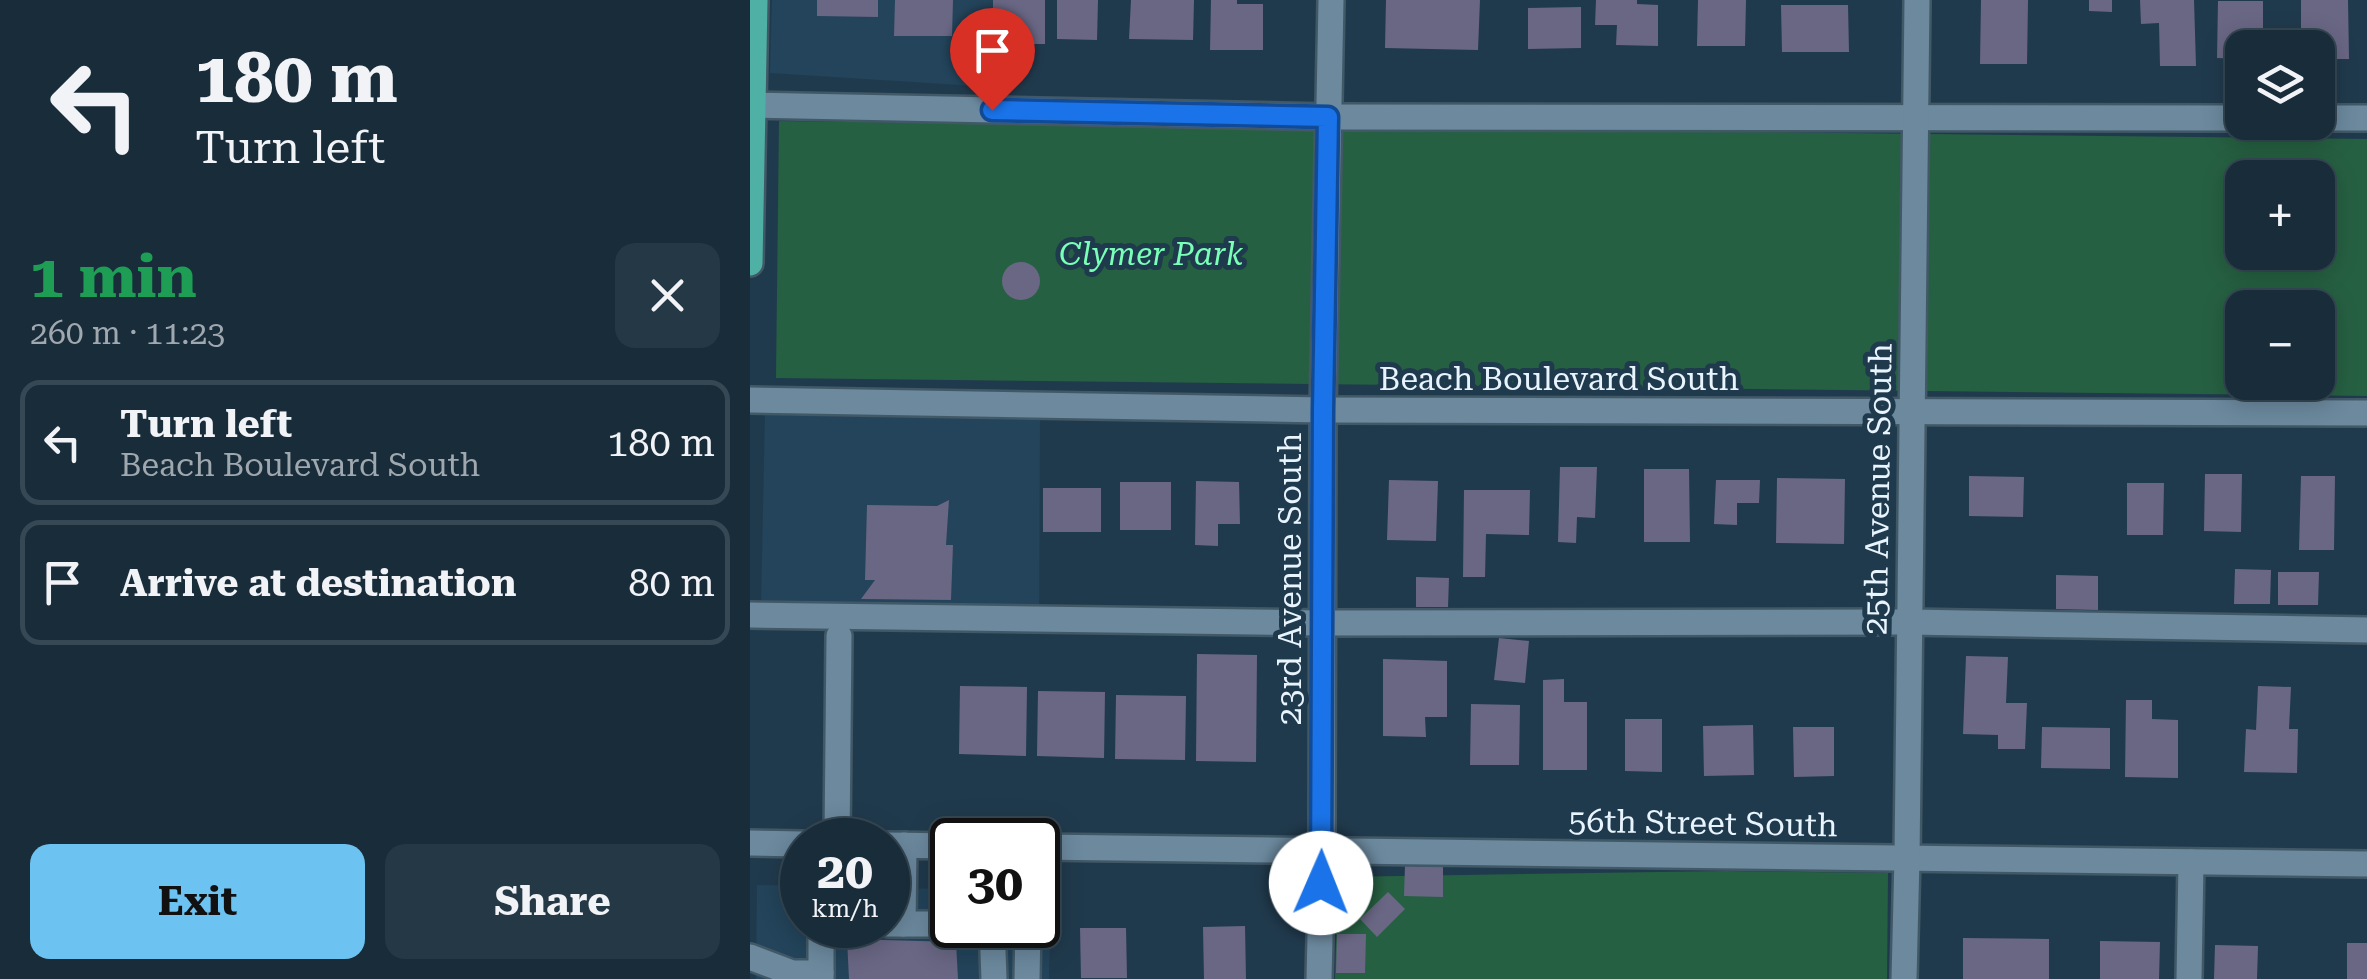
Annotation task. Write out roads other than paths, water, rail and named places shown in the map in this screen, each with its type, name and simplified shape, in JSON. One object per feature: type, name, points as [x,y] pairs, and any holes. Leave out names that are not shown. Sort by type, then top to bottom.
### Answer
[{"type":"main road","points":[[750,263],[755,0]]},
{"type":"street","name":"23rd Avenue South","points":[[1319,979],[1323,410],[1332,0]]},
{"type":"street","name":"25th Avenue South","points":[[1904,979],[1917,0]]},
{"type":"street","points":[[753,105],[1328,117],[2225,118]]},
{"type":"street","points":[[2335,118],[2367,118]]},
{"type":"street","name":"Beach Boulevard South","points":[[750,400],[1323,410],[2367,412]]},
{"type":"street","points":[[750,615],[1322,623],[1910,622],[2367,630]]},
{"type":"street","points":[[836,818],[839,636]]},
{"type":"street","points":[[750,843],[780,844]]},
{"type":"street","name":"56th Street South","points":[[1060,847],[2367,864]]},
{"type":"street","points":[[2189,979],[2190,862]]},
{"type":"street","points":[[750,956],[792,973],[821,976],[821,948]]},
{"type":"street","points":[[993,948],[994,979]]},
{"type":"street","points":[[1027,979],[1028,948]]},
{"type":"park label","name":"Clymer Park","points":[[1151,254]]}]
